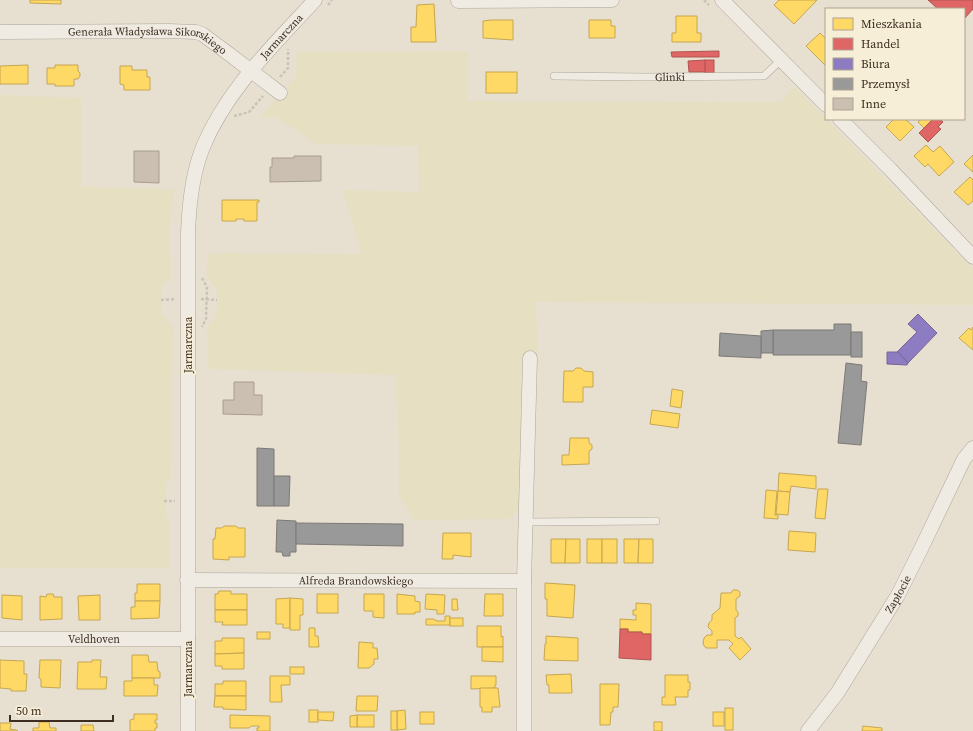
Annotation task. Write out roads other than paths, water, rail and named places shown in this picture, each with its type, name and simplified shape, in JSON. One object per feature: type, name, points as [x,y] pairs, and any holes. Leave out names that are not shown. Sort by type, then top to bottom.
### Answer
[{"type":"street","points":[[458,1],[612,0]]},
{"type":"street","points":[[722,0],[825,104]]},
{"type":"street","name":"Jarmarczna","points":[[188,731],[187,580],[189,215],[192,189],[203,148],[212,127],[227,102],[252,71],[321,3]]},
{"type":"street","name":"Generała Władysława Sikorskiego","points":[[0,32],[196,32],[202,34],[276,90]]},
{"type":"street","points":[[841,120],[891,170],[973,257]]},
{"type":"street","points":[[524,731],[524,581],[530,358]]},
{"type":"street","name":"Zapłocie","points":[[808,731],[838,692],[898,595],[964,459],[973,448]]},
{"type":"street","name":"Alfreda Brandowskiego","points":[[187,580],[524,581]]},
{"type":"street","name":"Veldhoven","points":[[0,639],[188,639]]},
{"type":"lane","name":"Glinki","points":[[554,76],[764,76],[781,60]]},
{"type":"lane","points":[[526,522],[656,521]]}]
